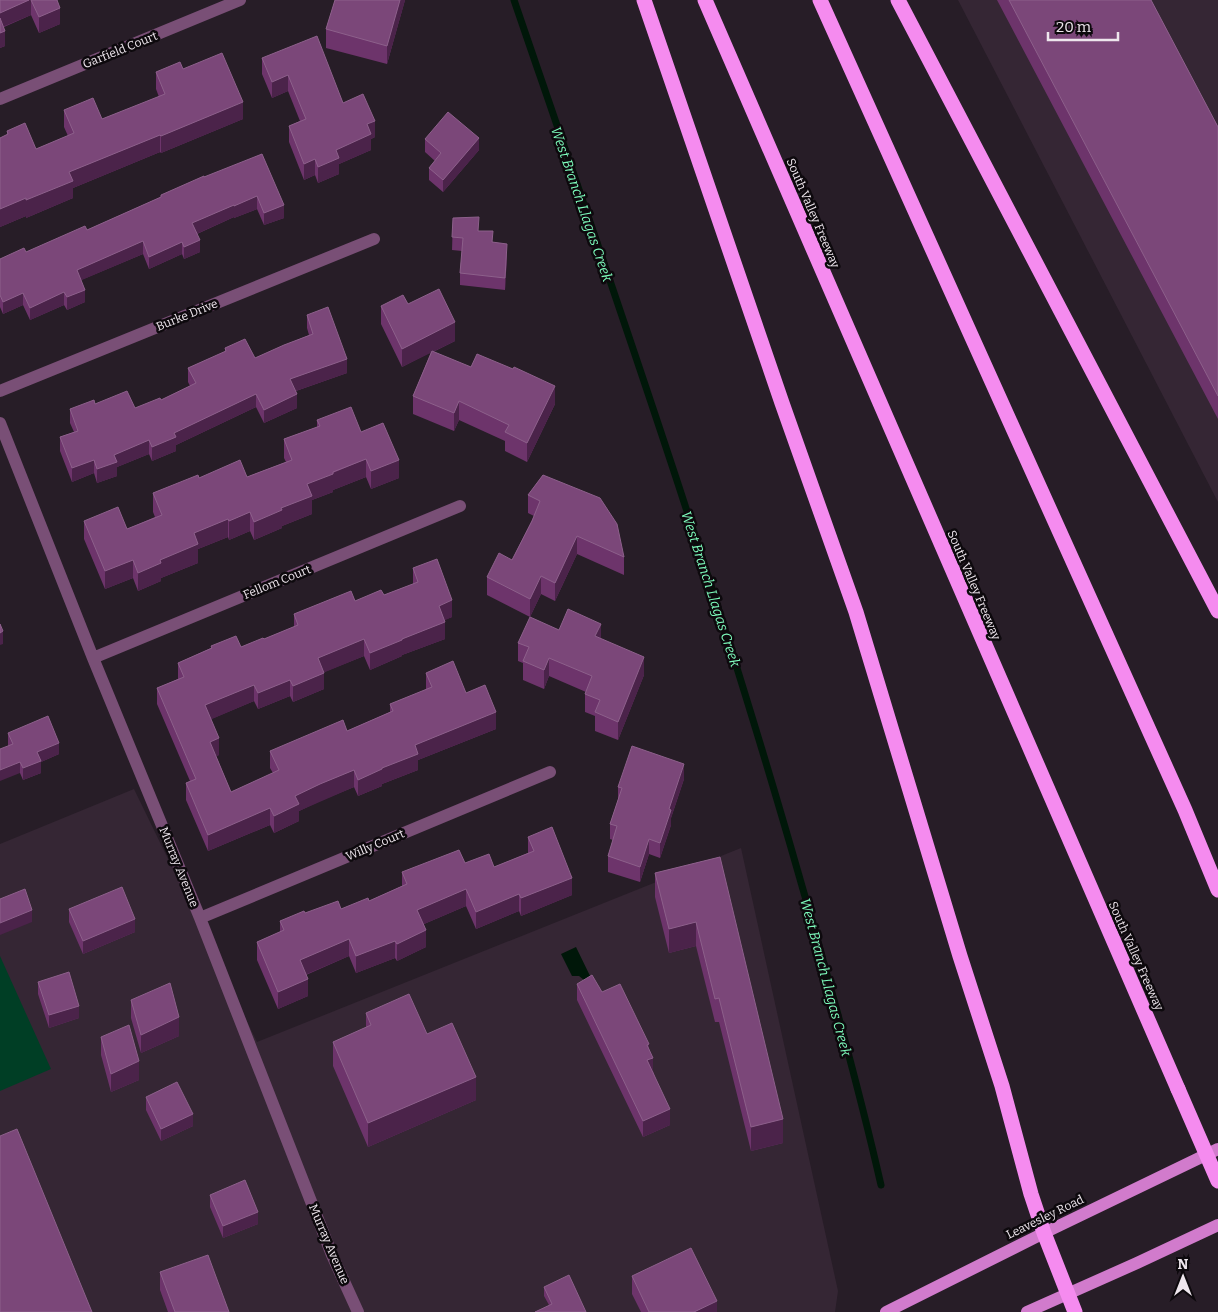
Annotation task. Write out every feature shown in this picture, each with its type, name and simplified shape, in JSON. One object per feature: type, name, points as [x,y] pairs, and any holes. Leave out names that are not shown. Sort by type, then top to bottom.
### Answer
[{"type":"highway","points":[[644,0],[785,412],[856,612],[960,956],[1002,1086],[1031,1194],[1076,1312]]},
{"type":"highway","name":"South Valley Freeway","points":[[704,0],[1218,1181]]},
{"type":"highway","points":[[820,0],[1185,810],[1218,890]]},
{"type":"highway","points":[[898,0],[1218,611]]},
{"type":"highway","points":[[1185,810],[1218,868]]},
{"type":"main road","name":"Leavesley Road","points":[[886,1312],[1044,1232],[1218,1149]]},
{"type":"main road","points":[[1027,1312],[1218,1225]]},
{"type":"street","name":"Garfield Court","points":[[0,99],[240,0]]},
{"type":"street","name":"Burke Drive","points":[[0,391],[374,239]]},
{"type":"street","name":"Murray Avenue","points":[[0,423],[93,658],[200,918],[329,1245],[358,1312]]},
{"type":"street","name":"Fellom Court","points":[[93,658],[460,506]]},
{"type":"street","name":"Willy Court","points":[[200,918],[550,772]]},
{"type":"shaded area","points":[[958,0],[1218,0],[1218,502]]},
{"type":"shaded area","points":[[134,789],[257,1042],[741,848],[838,1291],[835,1312],[0,1312],[0,844]]},
{"type":"shaded area","points":[[576,947],[592,980],[584,980],[579,976],[572,976],[561,954]]},
{"type":"green space","points":[[0,956],[51,1069],[0,1091]]},
{"type":"building","points":[[0,0],[29,0],[0,13]]},
{"type":"building","points":[[31,0],[57,0],[60,8],[39,17]]},
{"type":"building","points":[[335,0],[400,0],[387,46],[326,29]]},
{"type":"building","points":[[1009,0],[1151,0],[1218,127],[1218,396]]},
{"type":"building","points":[[0,18],[5,31],[0,33]]},
{"type":"building","points":[[317,36],[343,103],[363,94],[375,121],[367,124],[371,134],[336,150],[339,158],[318,167],[315,159],[304,164],[289,126],[306,119],[288,75],[272,82],[262,58]]},
{"type":"building","points":[[222,53],[243,102],[69,172],[73,181],[0,209],[0,138],[8,134],[7,131],[25,123],[36,149],[74,133],[64,110],[93,98],[102,119],[165,94],[156,72],[180,62],[183,69]]},
{"type":"building","points":[[448,112],[479,138],[443,180],[429,168],[441,153],[425,139]]},
{"type":"building","points":[[262,154],[284,205],[264,213],[257,196],[192,223],[200,240],[184,247],[182,242],[149,257],[143,241],[77,270],[85,290],[67,297],[64,292],[30,308],[23,293],[3,302],[0,295],[0,259],[24,248],[26,252],[85,226],[87,230],[204,176]]},
{"type":"building","points":[[479,217],[478,231],[493,231],[492,242],[507,244],[505,278],[460,273],[463,238],[452,237],[453,218]]},
{"type":"building","points":[[439,289],[455,322],[402,349],[381,306],[403,295],[408,304]]},
{"type":"building","points":[[328,307],[347,359],[290,379],[297,394],[264,410],[256,394],[174,433],[176,437],[152,447],[149,440],[114,455],[117,462],[97,469],[94,460],[72,468],[60,437],[78,431],[70,409],[94,400],[95,404],[127,391],[135,408],[160,398],[161,400],[196,383],[188,368],[226,351],[225,348],[245,339],[255,358],[313,334],[307,315]]},
{"type":"building","points":[[432,351],[471,367],[477,354],[513,369],[514,367],[555,386],[527,443],[505,432],[509,425],[459,401],[454,413],[413,396]]},
{"type":"building","points":[[351,407],[361,432],[383,423],[399,460],[371,471],[366,459],[333,472],[333,474],[307,484],[312,496],[281,508],[282,510],[254,522],[250,512],[194,533],[198,544],[160,560],[161,563],[138,573],[133,560],[105,571],[84,521],[118,507],[127,529],[162,515],[153,493],[198,475],[199,478],[240,460],[247,477],[292,460],[284,439],[320,426],[317,420]]},
{"type":"building","points":[[543,475],[600,498],[617,524],[624,557],[577,536],[555,583],[541,576],[530,599],[487,577],[499,553],[512,560],[540,501],[528,495]]},
{"type":"building","points":[[437,559],[452,600],[439,606],[445,622],[370,653],[364,639],[318,658],[324,673],[293,686],[290,680],[258,693],[254,685],[205,705],[219,738],[210,742],[231,792],[279,770],[270,751],[343,720],[347,731],[393,711],[390,704],[432,687],[426,673],[453,661],[466,693],[485,685],[496,712],[415,745],[418,754],[358,780],[354,770],[320,784],[295,796],[299,804],[274,816],[270,808],[208,835],[186,783],[196,779],[157,688],[184,677],[178,663],[212,648],[211,646],[236,636],[241,647],[264,639],[298,625],[294,614],[351,591],[355,601],[381,590],[384,595],[418,582],[413,568]]},
{"type":"building","points":[[568,609],[601,624],[595,636],[644,657],[618,722],[595,712],[600,700],[585,694],[592,676],[549,658],[544,670],[523,661],[529,647],[518,643],[530,617],[559,630]]},
{"type":"building","points":[[48,716],[59,743],[37,752],[41,761],[23,768],[20,762],[0,770],[0,749],[13,744],[8,733]]},
{"type":"building","points":[[632,746],[684,764],[660,843],[649,839],[640,867],[608,856],[617,826],[610,824],[622,788],[618,787]]},
{"type":"building","points":[[552,827],[572,878],[521,898],[519,894],[476,912],[466,889],[417,910],[426,930],[397,944],[395,941],[356,956],[349,939],[300,960],[308,979],[278,992],[257,942],[284,930],[280,921],[304,911],[305,913],[338,901],[341,909],[368,898],[369,901],[407,884],[402,872],[459,850],[465,863],[489,854],[494,867],[534,851],[528,837]]},
{"type":"building","points":[[720,857],[783,1119],[751,1127],[719,998],[715,999],[696,922],[669,929],[655,873]]},
{"type":"building","points":[[122,887],[135,919],[83,941],[69,909]]},
{"type":"building","points":[[25,889],[32,910],[0,923],[0,899]]},
{"type":"building","points":[[69,972],[79,1006],[49,1015],[38,982]]},
{"type":"building","points":[[592,975],[602,992],[620,984],[649,1044],[647,1045],[653,1058],[647,1060],[670,1109],[643,1121],[577,984]]},
{"type":"building","points":[[170,983],[179,1017],[141,1035],[131,1000]]},
{"type":"building","points":[[409,994],[427,1034],[452,1023],[476,1077],[368,1123],[333,1042],[371,1025],[366,1013]]},
{"type":"building","points":[[129,1025],[139,1061],[111,1074],[101,1037]]},
{"type":"building","points":[[177,1082],[193,1114],[161,1129],[146,1097]]},
{"type":"building","points":[[17,1129],[92,1312],[0,1312],[0,1136]]},
{"type":"building","points":[[245,1180],[258,1212],[223,1226],[210,1195]]},
{"type":"building","points":[[691,1248],[717,1301],[694,1312],[649,1312],[632,1276]]},
{"type":"building","points":[[208,1255],[229,1312],[175,1312],[160,1272]]},
{"type":"building","points":[[569,1275],[586,1312],[535,1312],[552,1304],[544,1287]]},
{"type":"waterway","name":"West Branch Llagas Creek","points":[[514,0],[662,434],[732,652],[820,950],[852,1067],[881,1185]]}]
